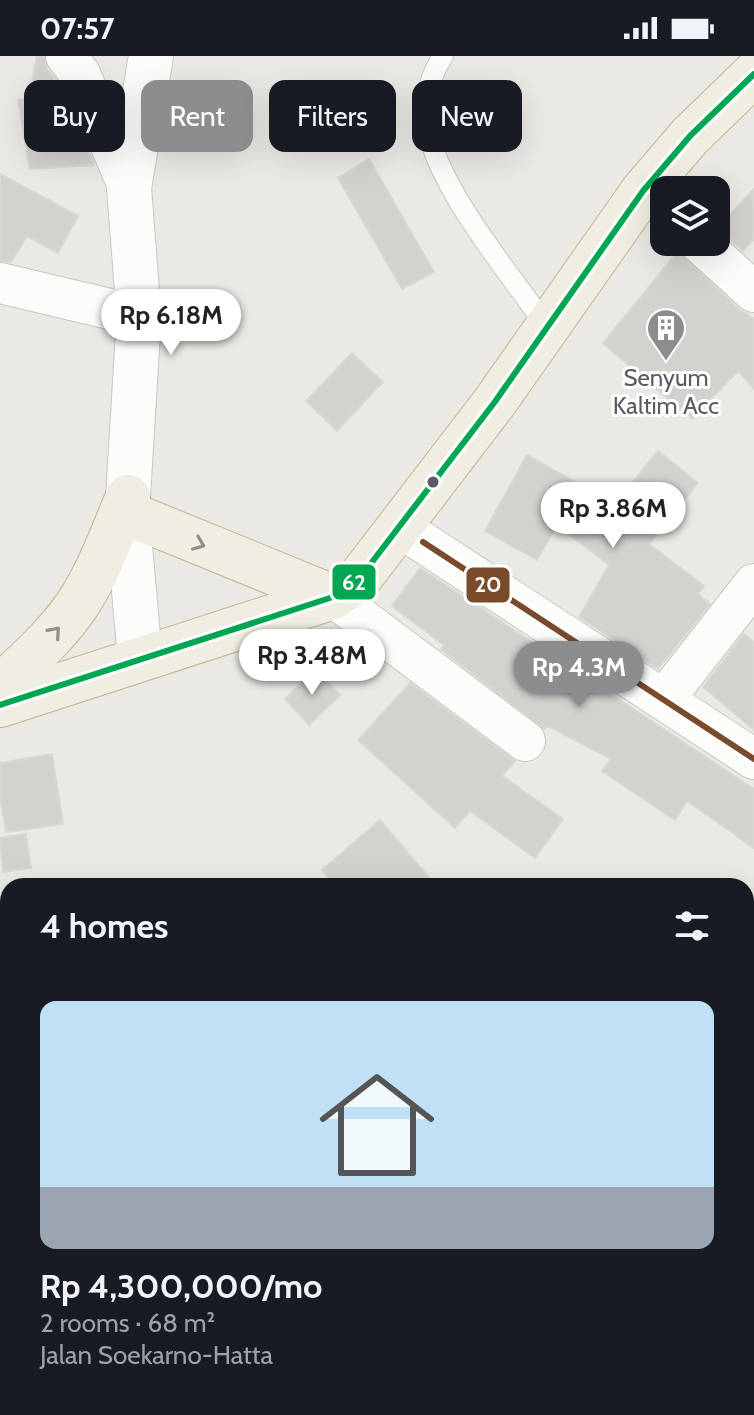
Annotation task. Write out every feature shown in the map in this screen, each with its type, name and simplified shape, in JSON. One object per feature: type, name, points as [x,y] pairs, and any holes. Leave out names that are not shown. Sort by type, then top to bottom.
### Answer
[{"type":"highway","points":[[668,176],[690,136],[754,74]]},
{"type":"highway","points":[[0,705],[55,690],[140,658],[333,597],[359,579],[401,528],[547,327],[650,206]]},
{"type":"highway","points":[[0,687],[51,638],[76,606],[128,505],[333,597]]},
{"type":"main road","points":[[140,658],[128,505],[139,316],[129,188],[151,56]]},
{"type":"street","points":[[66,56],[80,74],[129,188]]},
{"type":"street","points":[[714,256],[754,292]]},
{"type":"street","points":[[0,283],[139,316]]},
{"type":"street","points":[[401,528],[754,759]]},
{"type":"street","points":[[665,698],[754,584]]},
{"type":"street","points":[[333,597],[525,741]]},
{"type":"lane","points":[[443,56],[433,71],[426,119],[439,164],[461,203],[547,327]]},
{"type":"building","points":[[37,56],[44,56],[47,69],[55,80],[32,80]]},
{"type":"building","points":[[24,99],[24,134],[18,100]]},
{"type":"building","points":[[27,152],[89,152],[94,165],[30,169]]},
{"type":"building","points":[[369,159],[434,272],[402,289],[338,178]]},
{"type":"building","points":[[0,174],[78,216],[58,253],[27,236],[11,262],[0,261]]},
{"type":"building","points":[[754,189],[754,239],[743,251],[730,239],[730,215]]},
{"type":"building","points":[[674,256],[683,256],[739,309],[754,319],[754,389],[738,371],[692,419],[603,343]]},
{"type":"building","points":[[352,353],[383,382],[337,431],[306,401]]},
{"type":"building","points":[[658,451],[698,483],[649,544],[704,586],[698,594],[710,604],[658,669],[579,617],[609,565],[557,525],[537,560],[485,531],[527,455],[615,504]]},
{"type":"building","points":[[420,568],[754,789],[754,848],[687,801],[675,820],[602,771],[611,759],[548,726],[544,729],[441,649],[444,645],[392,606]]},
{"type":"building","points":[[744,634],[754,642],[754,730],[703,687]]},
{"type":"building","points":[[316,670],[340,695],[309,725],[285,699]]},
{"type":"building","points":[[410,683],[515,761],[502,776],[563,819],[535,858],[470,811],[455,828],[358,740]]},
{"type":"building","points":[[52,754],[63,824],[6,832],[0,797],[0,763]]},
{"type":"building","points":[[380,820],[429,878],[329,878],[322,870]]},
{"type":"building","points":[[26,834],[31,868],[3,872],[0,838]]},
{"type":"transit line","name":"62","points":[[0,705],[333,597],[359,579],[494,403],[643,191],[690,136],[754,74]]},
{"type":"transit line","name":"20","points":[[423,542],[754,759]]},
{"type":"place","name":"Senyum Kaltim Acc","points":[[666,362]]}]
